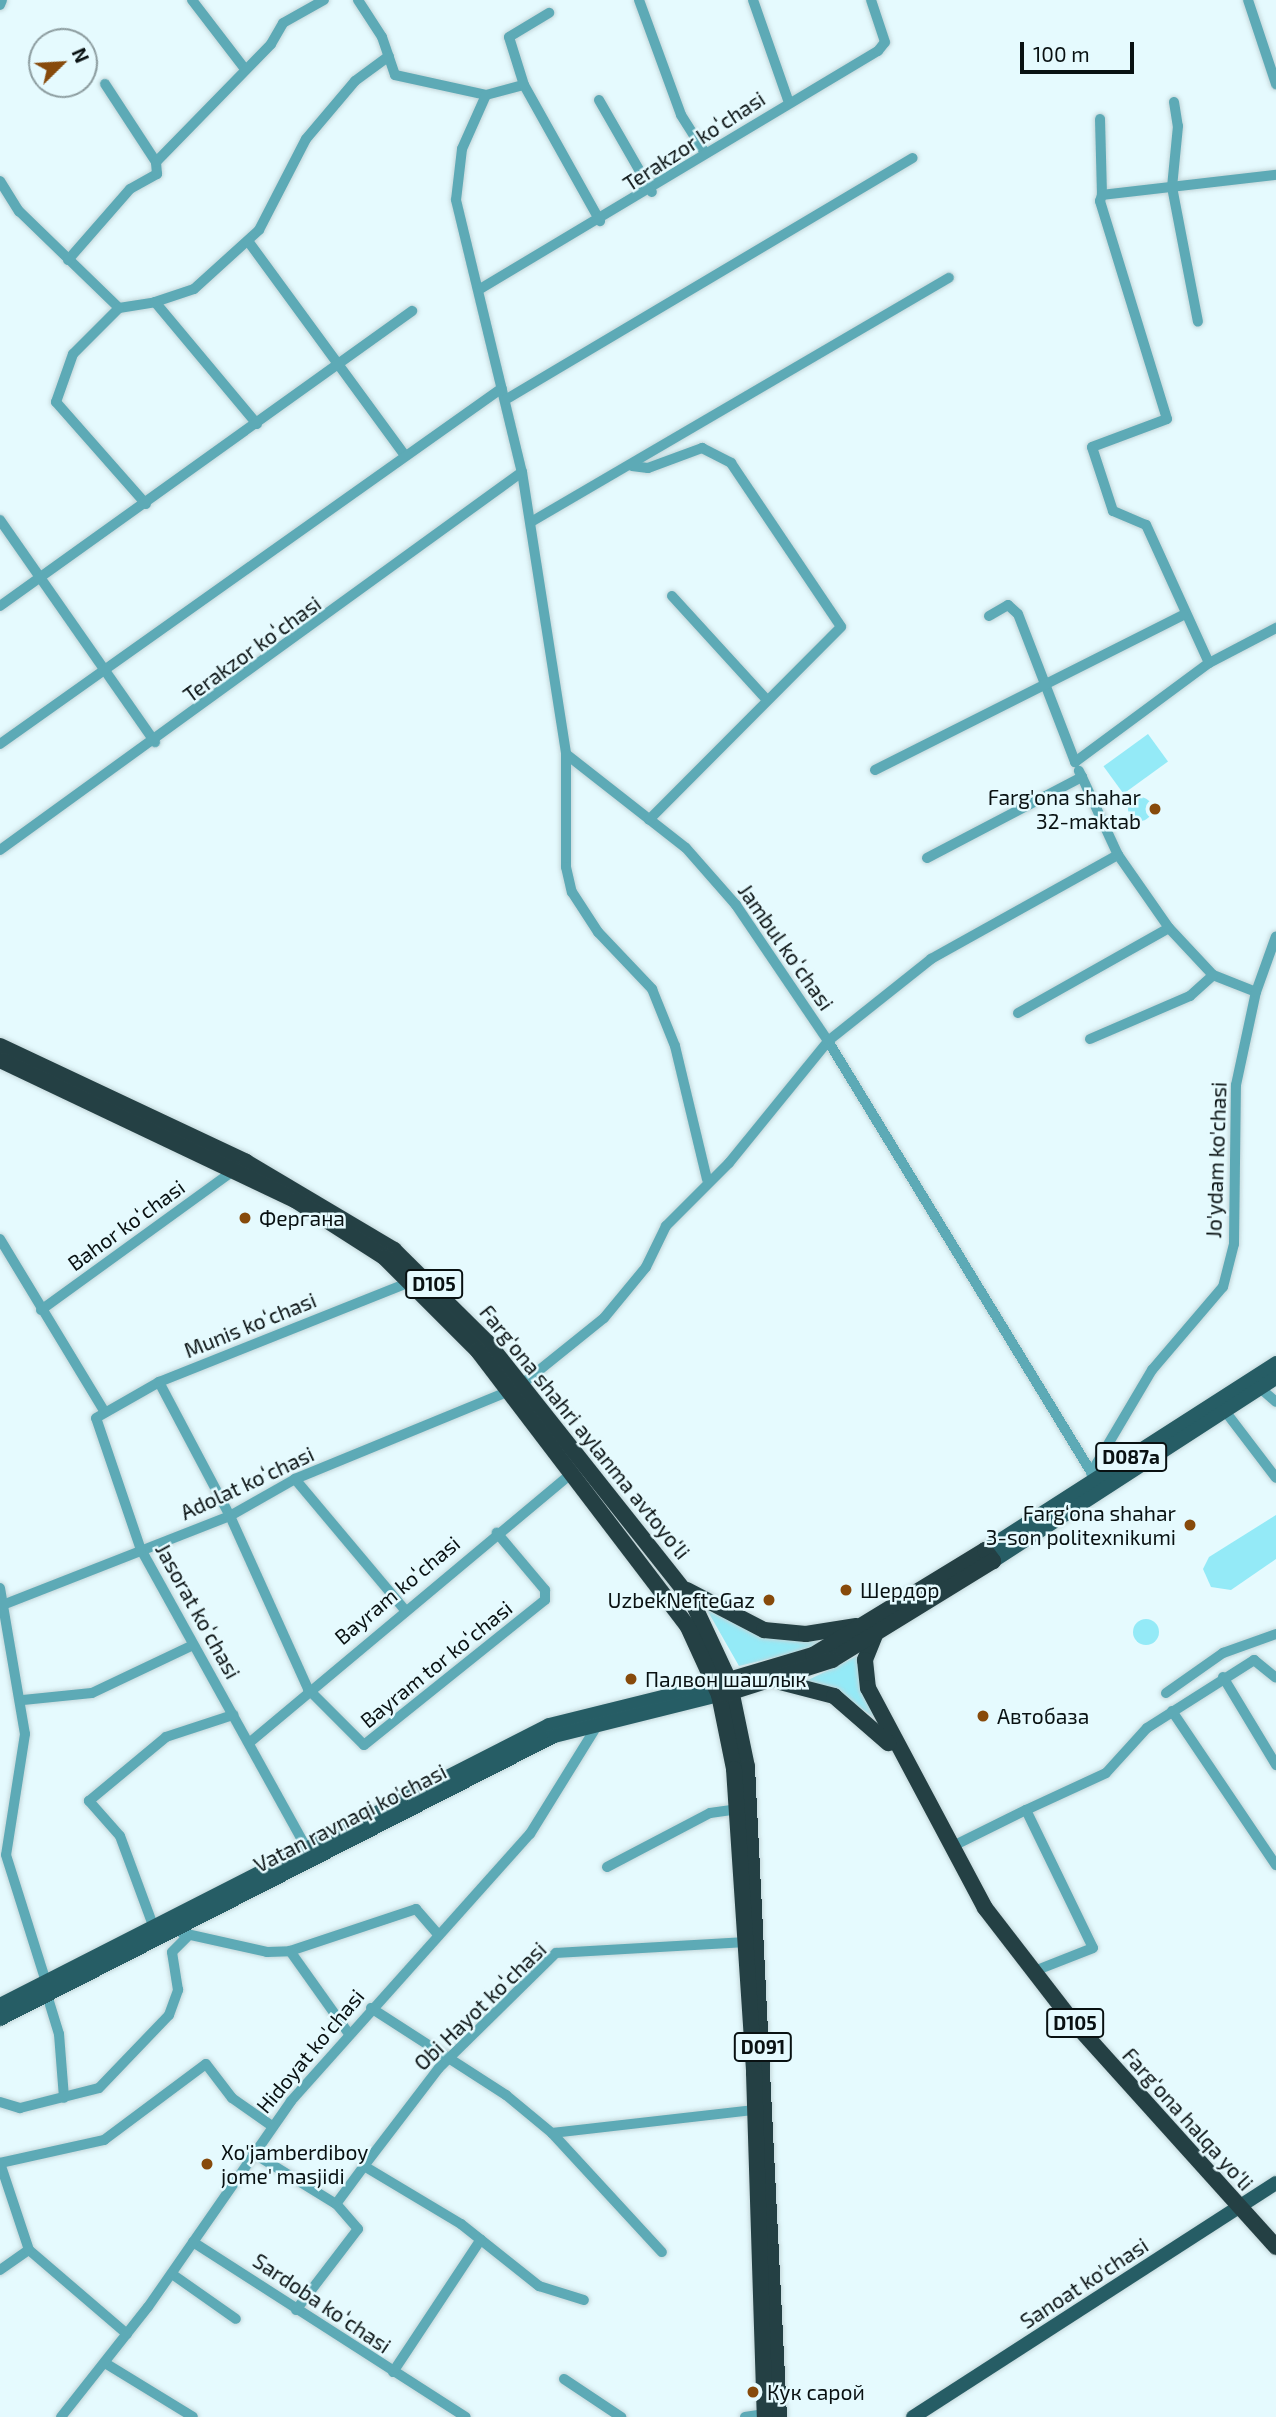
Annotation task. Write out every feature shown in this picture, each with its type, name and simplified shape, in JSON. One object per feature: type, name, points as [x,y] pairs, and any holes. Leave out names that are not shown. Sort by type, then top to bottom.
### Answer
[{"type":"highway","name":"Farg‘ona shahri aylanma avtoyo‘li","points":[[0,1046],[94,1098],[338,1224],[413,1281],[516,1387],[573,1472],[674,1602],[724,1688]]},
{"type":"highway","name":"Farg‘ona shahri aylanma avtoyo‘li","points":[[0,1060],[246,1162],[364,1229],[439,1288],[516,1387],[681,1586],[724,1688]]},
{"type":"highway","name":"D105","points":[[724,1688],[778,1681],[872,1629],[989,1555]]},
{"type":"highway","name":"D105","points":[[681,1586],[735,1619],[772,1632],[820,1633],[872,1629]]},
{"type":"highway","name":"D105","points":[[724,1688],[800,1661],[872,1629]]},
{"type":"highway","name":"D105","points":[[872,1629],[866,1653],[866,1681],[910,1772]]},
{"type":"highway","name":"D105","points":[[778,1681],[840,1700],[879,1731],[910,1772]]},
{"type":"highway","name":"D091","points":[[724,1688],[737,1810],[746,1942],[770,2416]]},
{"type":"highway","name":"D091","points":[[724,1688],[747,1767],[757,1912],[770,2416]]},
{"type":"highway","name":"Farg‘ona halqa yo‘li","points":[[910,1772],[951,1847],[1032,1972],[1276,2247]]},
{"type":"main road","name":"D087a","points":[[989,1555],[1094,1476],[1276,1363]]},
{"type":"main road","name":"D087a","points":[[989,1555],[1276,1378]]},
{"type":"main road","name":"Vatan ravnaqi ko'chasi","points":[[69,1977],[183,1934],[554,1736],[724,1688]]},
{"type":"main road","name":"Vatan ravnaqi ko'chasi","points":[[0,2005],[69,1977],[154,1928],[549,1725],[724,1688]]},
{"type":"main road","name":"Vatan ravnaqi ko'chasi","points":[[0,2019],[46,1988]]},
{"type":"main road","name":"Sanoat ko'chasi","points":[[914,2417],[1276,2183]]},
{"type":"street","points":[[192,0],[244,69]]},
{"type":"street","points":[[156,162],[244,69],[283,23],[324,0]]},
{"type":"street","points":[[358,0],[388,56],[391,71],[401,78],[486,95],[524,85]]},
{"type":"street","points":[[639,0],[681,115],[705,153]]},
{"type":"street","points":[[753,0],[789,103]]},
{"type":"street","name":"Terakzor koʻchasi","points":[[480,289],[652,191],[705,153],[883,47],[871,0]]},
{"type":"street","points":[[1248,0],[1276,84]]},
{"type":"street","points":[[550,13],[509,37],[524,85],[600,221]]},
{"type":"street","points":[[146,504],[56,402],[73,354],[119,308],[155,302],[194,289],[248,241],[306,139],[355,80],[388,56]]},
{"type":"street","points":[[68,260],[130,189],[157,174],[156,162],[105,84]]},
{"type":"street","points":[[486,95],[456,178],[531,522],[566,754],[566,867],[572,892],[598,932],[652,989],[675,1046],[707,1179]]},
{"type":"street","points":[[598,100],[652,191]]},
{"type":"street","points":[[1174,102],[1178,126],[1172,187],[1198,322]]},
{"type":"street","points":[[1100,119],[1102,195],[1122,289],[1167,419],[1092,447],[1113,511],[1146,526],[1183,615],[1209,663]]},
{"type":"street","points":[[506,400],[912,158]]},
{"type":"street","points":[[1102,195],[1276,175]]},
{"type":"street","points":[[0,181],[68,260],[119,308]]},
{"type":"street","points":[[248,241],[340,362],[403,453]]},
{"type":"street","points":[[531,522],[632,466],[949,278]]},
{"type":"street","points":[[155,302],[257,424]]},
{"type":"street","points":[[0,606],[412,311]]},
{"type":"street","points":[[0,744],[403,453],[502,388]]},
{"type":"street","points":[[632,466],[648,468],[702,448],[731,463],[841,627],[766,699],[649,820]]},
{"type":"street","name":"Terakzor koʻchasi","points":[[0,850],[155,742],[522,472]]},
{"type":"street","points":[[0,520],[155,742]]},
{"type":"street","points":[[672,596],[766,699]]},
{"type":"street","points":[[989,617],[1003,606],[1014,608],[1046,683],[1074,762],[1118,855],[1169,928],[1213,975],[1256,992]]},
{"type":"street","points":[[875,770],[1183,615]]},
{"type":"street","points":[[1074,762],[1209,663],[1276,628]]},
{"type":"street","name":"Jambul koʻchasi","points":[[566,754],[686,848],[736,905],[828,1041],[1094,1476]]},
{"type":"street","points":[[927,858],[1082,777]]},
{"type":"street","name":"Adolat koʻchasi","points":[[2,1606],[230,1516],[295,1479],[516,1387],[604,1318],[707,1179],[729,1163],[828,1041],[931,960],[1118,855]]},
{"type":"street","points":[[1018,1013],[1169,928]]},
{"type":"street","name":"Jo'ydam ko'chasi","points":[[1094,1476],[1152,1370],[1223,1287],[1234,1244],[1236,1085],[1256,992],[1276,936]]},
{"type":"street","points":[[1090,1039],[1189,996],[1213,975]]},
{"type":"street","name":"Bahor koʻchasi","points":[[41,1310],[233,1171]]},
{"type":"street","points":[[0,1239],[103,1409]]},
{"type":"street","name":"Munis koʻchasi","points":[[103,1409],[159,1382],[413,1281]]},
{"type":"street","name":"Bayram tor koʻchasi","points":[[159,1382],[230,1516],[308,1689],[371,1745],[545,1600],[545,1590],[497,1532]]},
{"type":"street","points":[[1261,1388],[1276,1402]]},
{"type":"street","name":"Jasorat koʻchasi","points":[[103,1409],[96,1418],[141,1550],[307,1849]]},
{"type":"street","points":[[1225,1411],[1276,1478]]},
{"type":"street","name":"Bayram koʻchasi","points":[[249,1743],[308,1689],[573,1472]]},
{"type":"street","points":[[295,1479],[404,1609]]},
{"type":"street","points":[[0,1588],[23,1700],[22,1769],[6,1855],[59,2034],[64,2098]]},
{"type":"street","points":[[1166,1693],[1223,1653],[1276,1634]]},
{"type":"street","points":[[23,1700],[92,1693],[193,1644]]},
{"type":"street","points":[[951,1847],[1106,1773],[1172,1711],[1254,1660],[1276,1678]]},
{"type":"street","points":[[1223,1678],[1276,1765]]},
{"type":"street","points":[[1172,1711],[1276,1865]]},
{"type":"street","points":[[154,1928],[120,1836],[89,1801],[166,1737],[233,1715]]},
{"type":"street","name":"Hidoyat ko'chasi","points":[[61,2417],[172,2274],[272,2126],[437,1933],[530,1834],[600,1721]]},
{"type":"street","points":[[607,1867],[710,1813],[737,1810]]},
{"type":"street","points":[[1026,1810],[1093,1948],[1032,1972]]},
{"type":"street","points":[[0,2102],[20,2108],[99,2088],[159,2031],[178,1990],[172,1952],[183,1934],[290,1951],[411,1909],[421,1911],[437,1933]]},
{"type":"street","name":"Obi Hayot koʻchasi","points":[[336,2204],[445,2062],[556,1953],[746,1942]]},
{"type":"street","points":[[290,1951],[349,2034]]},
{"type":"street","points":[[371,2008],[445,2062],[506,2095],[552,2133],[662,2252]]},
{"type":"street","points":[[127,2334],[29,2250],[0,2163],[104,2140],[206,2064],[232,2098],[272,2126]]},
{"type":"street","points":[[552,2133],[755,2110]]},
{"type":"street","points":[[253,2153],[336,2204],[358,2230],[296,2310]]},
{"type":"street","points":[[364,2166],[481,2239],[539,2286],[584,2300]]},
{"type":"street","points":[[393,2372],[481,2239]]},
{"type":"street","name":"Sardoba koʻchasi","points":[[193,2242],[466,2417]]},
{"type":"street","points":[[0,2270],[29,2250]]},
{"type":"street","points":[[172,2274],[236,2319]]},
{"type":"street","points":[[105,2363],[193,2417]]},
{"type":"street","points":[[564,2379],[621,2417]]},
{"type":"street","points":[[745,2417],[770,2416]]},
{"type":"shaded area","points":[[1148,734],[1168,762],[1123,794],[1104,766]]},
{"type":"shaded area","points":[[1140,797],[1149,800],[1152,809],[1149,818],[1140,821],[1131,818],[1128,809],[1131,800]]},
{"type":"shaded area","points":[[1276,1515],[1276,1559],[1231,1590],[1211,1587],[1203,1569],[1209,1557]]},
{"type":"shaded area","points":[[707,1610],[753,1633],[833,1636],[813,1648],[739,1666]]},
{"type":"shaded area","points":[[1146,1619],[1155,1623],[1159,1632],[1155,1641],[1146,1645],[1137,1641],[1133,1632],[1137,1623]]},
{"type":"shaded area","points":[[859,1655],[861,1689],[876,1719],[835,1690],[806,1681]]},
{"type":"place","name":"Farg'ona shahar 32-maktab","points":[[1155,809]]},
{"type":"place","name":"Фергана","points":[[245,1218]]},
{"type":"place","name":"Farg‘ona shahar 3-son politexnikumi","points":[[1190,1525]]},
{"type":"place","name":"Шердор","points":[[846,1590]]},
{"type":"place","name":"UzbekNefteGaz","points":[[769,1600]]},
{"type":"place","name":"Палвон шашлык","points":[[631,1679]]},
{"type":"place","name":"Автобаза","points":[[983,1716]]},
{"type":"place","name":"Xo'jamberdiboy jome' masjidi","points":[[207,2164]]},
{"type":"place","name":"Кук сарой","points":[[753,2392]]}]
